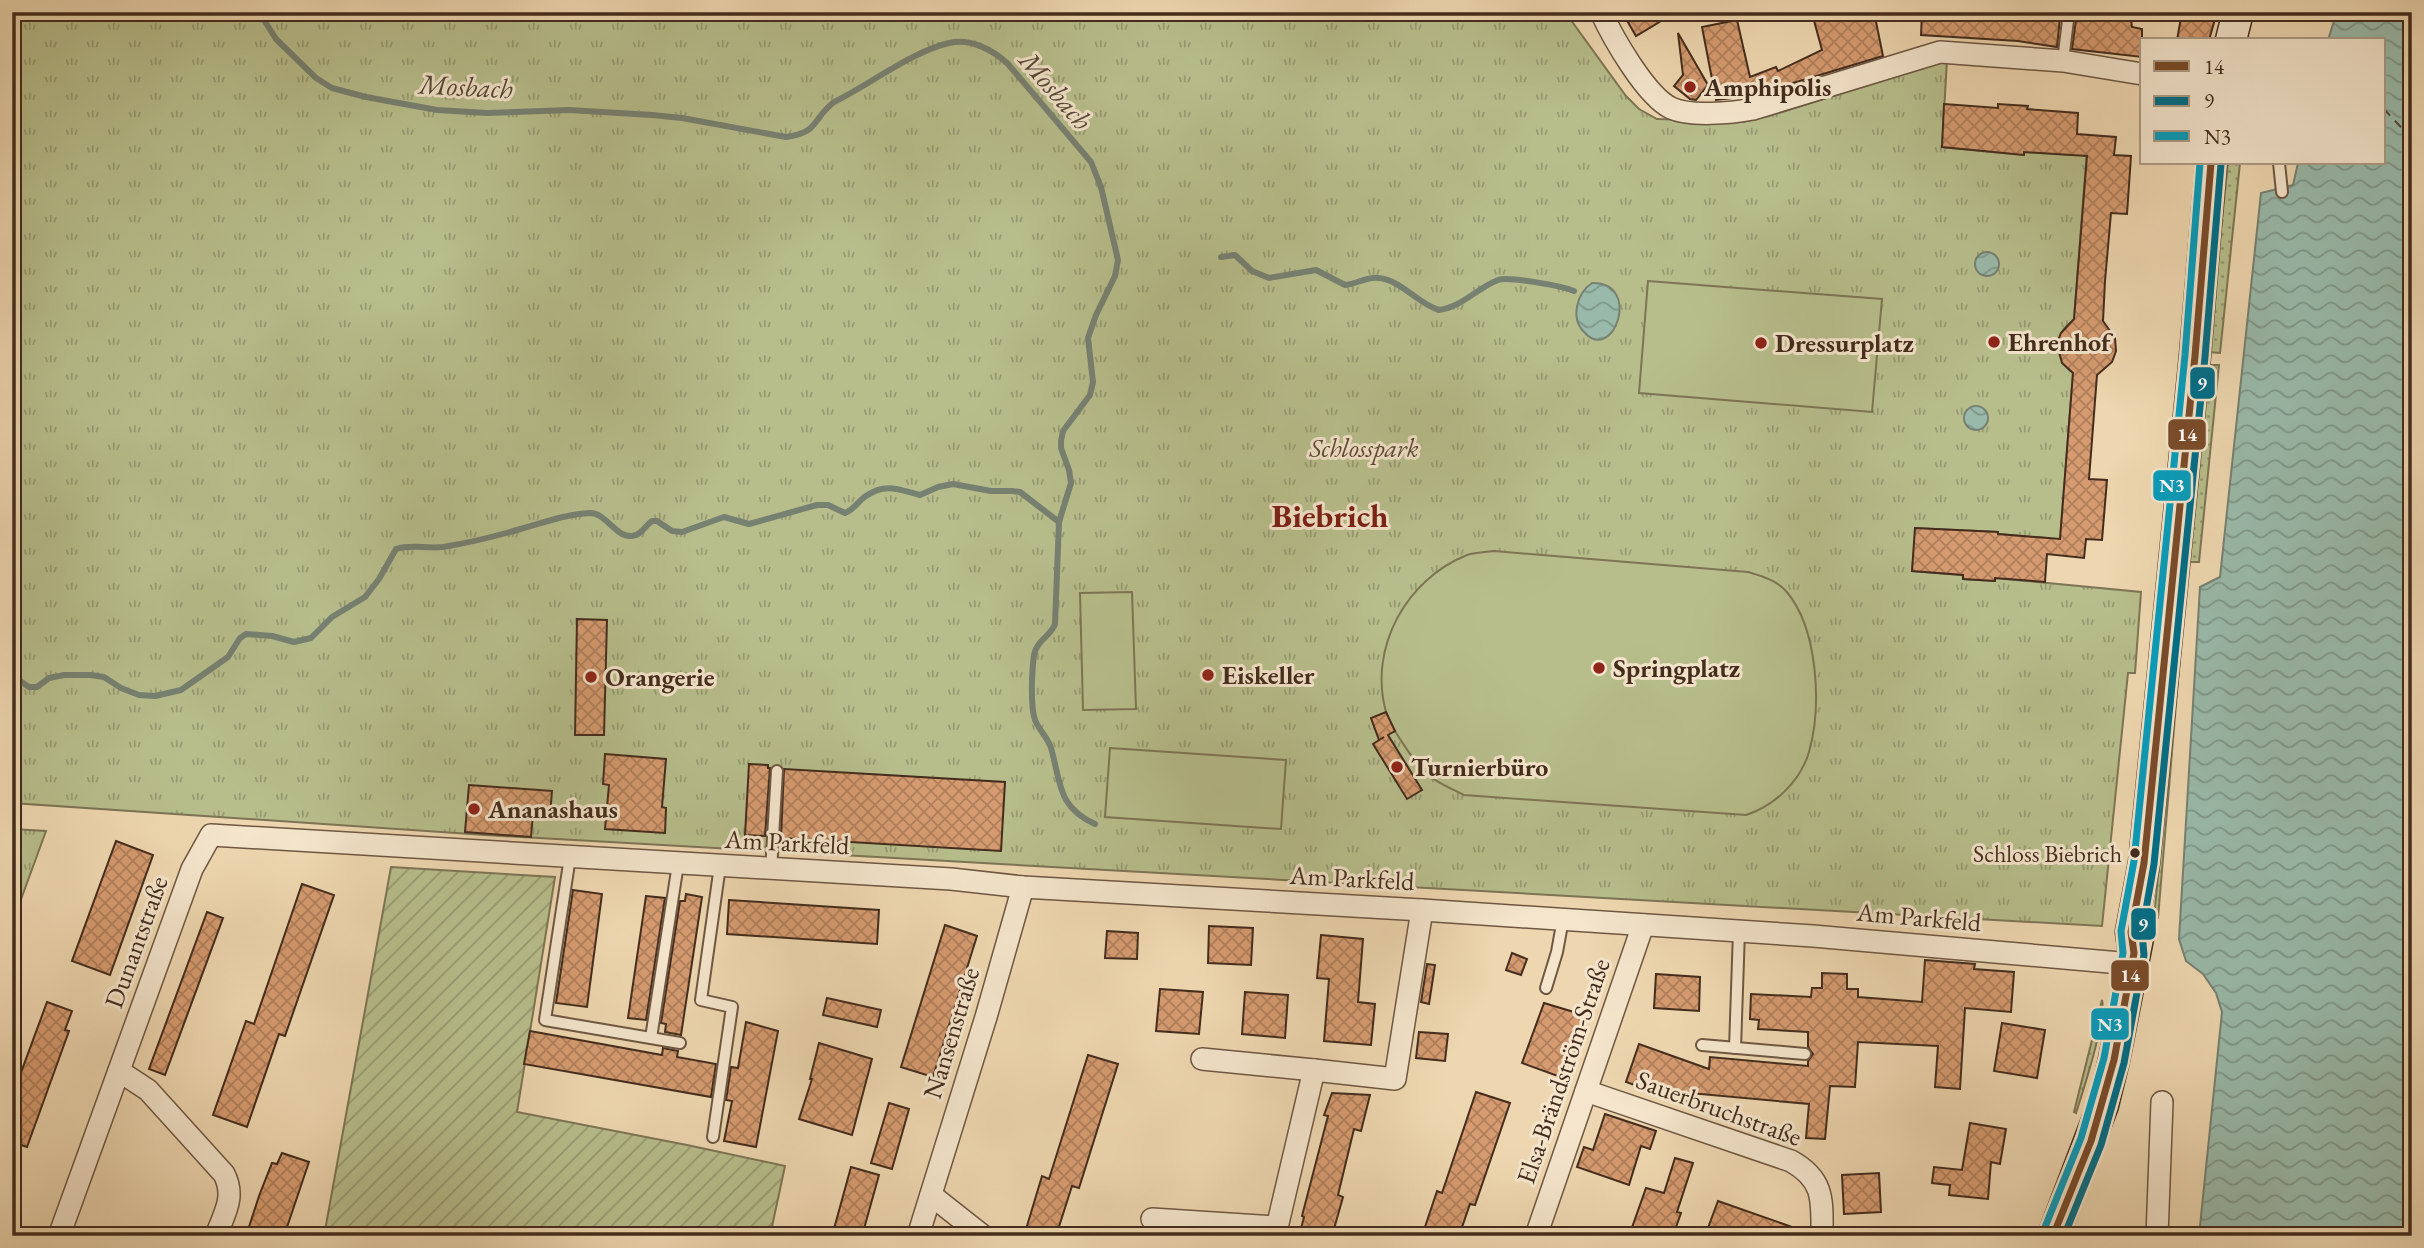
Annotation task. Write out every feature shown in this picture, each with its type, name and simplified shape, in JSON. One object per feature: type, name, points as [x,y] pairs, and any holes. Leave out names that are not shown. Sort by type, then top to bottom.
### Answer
[{"type":"street","points":[[1601,12],[1643,81],[1667,106],[1685,112],[1752,110],[1911,59],[1948,51],[2063,61],[2140,74]]},
{"type":"street","points":[[2232,38],[2238,12]]},
{"type":"street","points":[[2053,1236],[2103,1105],[2141,926],[2144,863],[2195,356],[2211,164]]},
{"type":"street","name":"Am Parkfeld","points":[[211,835],[951,879],[1023,887],[1563,919],[2133,958]]},
{"type":"street","name":"Dunantstraße","points":[[59,1236],[192,869],[211,835]]},
{"type":"street","name":"Nansenstraße","points":[[918,1236],[1023,887]]},
{"type":"street","points":[[1202,1059],[1395,1079],[1422,910]]},
{"type":"street","name":"Elsa-Brändström-Straße","points":[[1536,1236],[1643,925]]},
{"type":"street","points":[[1152,1219],[1276,1231],[1314,1070]]},
{"type":"street","points":[[119,1071],[148,1090],[224,1174],[230,1185],[230,1198],[216,1236]]},
{"type":"street","name":"Sauerbruchstraße","points":[[1586,1091],[1791,1161],[1805,1169],[1814,1178],[1819,1189],[1822,1236]]},
{"type":"street","points":[[2157,1236],[2162,1102]]},
{"type":"street","points":[[931,1195],[983,1236]]},
{"type":"lane","points":[[2063,61],[2069,12]]},
{"type":"lane","points":[[2279,164],[2282,192]]},
{"type":"lane","points":[[771,870],[777,771]]},
{"type":"lane","points":[[570,857],[545,1020],[680,1043]]},
{"type":"lane","points":[[652,1038],[678,864]]},
{"type":"lane","points":[[713,1137],[732,1007],[701,1000],[720,866]]},
{"type":"lane","points":[[1546,988],[1563,919]]},
{"type":"lane","points":[[1735,1048],[1740,931]]},
{"type":"lane","points":[[1702,1045],[1805,1054]]},
{"type":"green space","name":"Schlosspark","points":[[12,12],[1565,12],[1626,96],[1639,109],[1657,119],[1742,122],[1947,60],[1942,147],[2023,155],[2024,152],[2075,155],[2087,150],[2074,320],[2062,332],[2058,346],[2062,360],[2073,373],[2060,541],[1998,532],[1916,528],[1912,571],[1963,575],[1964,579],[1994,581],[1995,578],[2141,592],[2135,673],[2128,673],[2102,926],[485,835],[12,803]]},
{"type":"green space","points":[[2228,164],[2240,164],[2220,353],[2208,352]]},
{"type":"green space","name":"Dressurplatz","points":[[1648,281],[1882,299],[1872,412],[1639,393]]},
{"type":"green space","points":[[2205,365],[2219,365],[2199,562],[2188,562],[2158,918],[2154,919]]},
{"type":"green space","name":"Springplatz","points":[[1494,551],[1748,572],[1782,587],[1797,607],[1805,625],[1811,646],[1816,691],[1809,752],[1792,783],[1766,806],[1746,815],[1464,795],[1431,777],[1404,745],[1386,712],[1382,688],[1383,663],[1388,640],[1397,618],[1410,598],[1426,581],[1467,555]]},
{"type":"green space","points":[[1132,592],[1136,709],[1083,710],[1080,593]]},
{"type":"green space","points":[[1110,748],[1286,760],[1281,829],[1105,817]]},
{"type":"green space","points":[[12,829],[46,831],[12,924]]},
{"type":"green space","points":[[391,867],[555,877],[517,1112],[785,1166],[770,1236],[324,1236]]},
{"type":"green space","points":[[2102,1000],[2098,1038],[2076,1113],[2074,1112]]},
{"type":"water","points":[[2337,12],[2412,12],[2412,1236],[2199,1236],[2222,1012],[2216,993],[2203,974],[2186,961],[2179,939],[2200,587],[2220,577],[2261,193],[2293,185],[2298,164],[2386,164],[2386,38],[2329,38]]},
{"type":"water","points":[[1987,252],[1996,255],[1999,264],[1996,273],[1987,276],[1978,273],[1975,264],[1978,255]]},
{"type":"water","points":[[1592,283],[1607,286],[1616,295],[1620,307],[1613,331],[1605,338],[1595,339],[1584,332],[1577,320],[1579,299]]},
{"type":"water","points":[[1976,406],[1985,409],[1988,418],[1985,427],[1976,430],[1967,427],[1964,418],[1967,409]]},
{"type":"building","points":[[1622,12],[1676,12],[1636,36]]},
{"type":"building","points":[[1832,12],[1874,12],[1883,56],[1750,96],[1716,100],[1702,27],[1737,20],[1750,77],[1776,67],[1778,71],[1822,50],[1813,17]]},
{"type":"building","points":[[1970,12],[2030,12],[2060,17],[2057,47],[2018,41],[1921,35],[1922,13],[1970,15]]},
{"type":"building","points":[[2077,12],[2101,12],[2100,17],[2131,19],[2132,27],[2142,29],[2140,57],[2072,49]]},
{"type":"building","points":[[2182,12],[2217,12],[2210,38],[2177,38]]},
{"type":"building","points":[[1678,33],[1708,85],[1696,100],[1690,99],[1674,86],[1683,75]]},
{"type":"building","points":[[1944,104],[1998,108],[1998,104],[2028,106],[2027,109],[2078,113],[2077,134],[2116,137],[2114,155],[2131,156],[2127,214],[2111,213],[2103,321],[2115,338],[2116,351],[2112,362],[2097,375],[2089,479],[2107,480],[2102,540],[2086,539],[2084,558],[2047,554],[2045,582],[1995,578],[1995,581],[1963,579],[1963,575],[1912,571],[1915,528],[1998,532],[2060,539],[2073,373],[2062,363],[2057,343],[2061,333],[2074,319],[2087,156],[2024,152],[2024,155],[1942,147]]},
{"type":"building","name":"Orangerie","points":[[577,619],[607,620],[604,735],[575,735]]},
{"type":"building","name":"Turnierbüro","points":[[1386,712],[1395,731],[1388,735],[1422,790],[1407,799],[1373,744],[1384,737],[1379,740],[1371,718]]},
{"type":"building","points":[[605,754],[666,759],[662,807],[666,808],[665,833],[605,829],[609,785],[603,784]]},
{"type":"building","points":[[749,764],[768,765],[770,768],[765,836],[745,835]]},
{"type":"building","points":[[784,769],[1005,782],[1001,851],[783,838]]},
{"type":"building","points":[[469,785],[552,791],[550,816],[533,814],[531,837],[465,832]]},
{"type":"building","points":[[116,841],[153,855],[110,975],[72,961]]},
{"type":"building","points":[[302,884],[334,895],[285,1036],[279,1034],[247,1127],[213,1115],[246,1021],[254,1024]]},
{"type":"building","points":[[573,890],[602,894],[587,1007],[556,1003]]},
{"type":"building","points":[[686,894],[702,897],[681,1035],[665,1032],[666,1024],[661,1023],[680,901],[685,901]]},
{"type":"building","points":[[646,896],[665,898],[646,1020],[628,1018]]},
{"type":"building","points":[[729,900],[879,910],[877,944],[727,934]]},
{"type":"building","points":[[207,912],[223,918],[165,1075],[149,1069]]},
{"type":"building","points":[[945,925],[977,936],[933,1077],[901,1067]]},
{"type":"building","points":[[1209,926],[1253,928],[1251,965],[1208,963]]},
{"type":"building","points":[[1107,931],[1138,933],[1137,959],[1105,958]]},
{"type":"building","points":[[1321,935],[1363,939],[1358,1002],[1375,1004],[1371,1045],[1324,1041],[1329,979],[1317,978]]},
{"type":"building","points":[[1512,953],[1527,959],[1521,975],[1506,970]]},
{"type":"building","points":[[1925,960],[1975,964],[1974,969],[2014,972],[2011,1012],[1965,1008],[1960,1089],[1935,1087],[1938,1046],[1858,1042],[1855,1087],[1830,1086],[1825,1139],[1806,1138],[1809,1104],[1690,1093],[1686,1104],[1626,1082],[1639,1044],[1709,1069],[1710,1057],[1808,1066],[1813,1054],[1808,1047],[1808,1032],[1758,1029],[1759,1020],[1750,1019],[1751,994],[1811,997],[1812,988],[1822,988],[1822,973],[1847,974],[1847,989],[1858,989],[1858,997],[1922,1002]]},
{"type":"building","points":[[1427,964],[1435,965],[1429,1004],[1421,1002]]},
{"type":"building","points":[[1656,974],[1700,977],[1699,1011],[1654,1008]]},
{"type":"building","points":[[1160,989],[1203,992],[1199,1034],[1156,1031]]},
{"type":"building","points":[[1245,992],[1288,995],[1285,1038],[1242,1034]]},
{"type":"building","points":[[827,998],[881,1010],[877,1027],[823,1015]]},
{"type":"building","points":[[47,1002],[72,1011],[65,1030],[69,1031],[27,1147],[12,1142],[12,1097]]},
{"type":"building","points":[[1544,1003],[1587,1016],[1566,1079],[1522,1063]]},
{"type":"building","points":[[746,1022],[778,1031],[756,1147],[724,1141],[732,1101],[726,1100],[731,1067],[738,1068]]},
{"type":"building","points":[[2002,1023],[2045,1030],[2037,1078],[1994,1071]]},
{"type":"building","points":[[530,1031],[662,1055],[663,1048],[678,1051],[677,1057],[716,1064],[711,1097],[524,1064]]},
{"type":"building","points":[[1419,1032],[1448,1034],[1445,1061],[1416,1058]]},
{"type":"building","points":[[819,1043],[872,1059],[852,1135],[799,1119],[812,1079]]},
{"type":"building","points":[[1088,1055],[1118,1064],[1079,1188],[1072,1186],[1056,1236],[1024,1236],[1042,1176],[1049,1179]]},
{"type":"building","points":[[1476,1092],[1510,1103],[1475,1205],[1470,1204],[1459,1236],[1422,1236],[1437,1191],[1442,1193]]},
{"type":"building","points":[[1332,1093],[1370,1095],[1361,1131],[1354,1129],[1338,1195],[1343,1197],[1332,1236],[1299,1236],[1328,1116],[1324,1115]]},
{"type":"building","points":[[889,1103],[909,1109],[892,1169],[871,1163]]},
{"type":"building","points":[[1605,1114],[1656,1131],[1650,1149],[1641,1146],[1629,1185],[1577,1167],[1584,1147],[1593,1150]]},
{"type":"building","points":[[1970,1123],[2006,1129],[2000,1164],[1991,1162],[1988,1199],[1949,1195],[1950,1185],[1932,1183],[1934,1167],[1962,1170]]},
{"type":"building","points":[[282,1153],[309,1162],[284,1236],[250,1236],[252,1231],[248,1230],[259,1196],[272,1163],[277,1164]]},
{"type":"building","points":[[1675,1158],[1693,1163],[1677,1212],[1681,1213],[1673,1236],[1629,1236],[1646,1188],[1664,1193]]},
{"type":"building","points":[[851,1167],[879,1175],[862,1236],[832,1236]]},
{"type":"building","points":[[1879,1173],[1881,1212],[1844,1214],[1842,1175]]},
{"type":"building","points":[[1718,1201],[1809,1233],[1809,1236],[1705,1236]]},
{"type":"waterway","name":"Mosbach","points":[[259,12],[276,39],[316,78],[332,88],[366,97],[437,110],[487,113],[569,110],[652,115],[786,137],[810,129],[834,102],[935,47],[965,42],[989,50],[1008,64],[1091,162],[1101,187],[1118,260],[1115,276],[1088,338],[1093,382],[1090,395],[1063,431],[1061,448],[1071,483],[1059,522],[1055,624],[1035,650],[1032,678],[1035,720],[1050,744],[1062,792],[1074,810],[1095,824]]},
{"type":"waterway","points":[[1221,257],[1235,255],[1252,271],[1269,278],[1316,270],[1345,285],[1379,278],[1395,283],[1439,310],[1455,305],[1490,283],[1504,279],[1535,282],[1574,291]]},
{"type":"waterway","points":[[12,671],[29,687],[37,687],[49,678],[64,675],[90,675],[104,677],[139,695],[155,696],[181,690],[228,657],[240,638],[246,634],[272,636],[294,642],[311,638],[332,617],[365,597],[396,549],[452,545],[581,514],[596,514],[623,535],[636,535],[652,521],[657,521],[672,531],[682,532],[724,517],[749,524],[817,505],[828,505],[845,513],[866,496],[880,489],[893,488],[920,495],[953,484],[991,491],[1020,492],[1059,522]]},
{"type":"ferry route","points":[[2386,111],[2412,139]]},
{"type":"transit line","name":"N3","points":[[2043,1232],[2081,1138],[2104,1058],[2123,953],[2121,931],[2134,861],[2185,355],[2200,164]]},
{"type":"transit line","name":"14","points":[[2053,1236],[2091,1141],[2114,1060],[2134,953],[2131,932],[2144,863],[2195,356],[2211,164]]},
{"type":"transit line","name":"9","points":[[2064,1236],[2101,1145],[2124,1063],[2144,955],[2142,932],[2154,864],[2205,357],[2221,164]]},
{"type":"place","name":"Amphipolis","points":[[1690,87]]},
{"type":"place","name":"Ehrenhof","points":[[1994,342]]},
{"type":"place","name":"Dressurplatz","points":[[1761,343]]},
{"type":"place","name":"Springplatz","points":[[1599,668]]},
{"type":"place","name":"Eiskeller","points":[[1208,675]]},
{"type":"place","name":"Orangerie","points":[[591,677]]},
{"type":"place","name":"Turnierbüro","points":[[1397,767]]},
{"type":"place","name":"Ananashaus","points":[[474,809]]},
{"type":"place","name":"Schloss Biebrich","points":[[2135,853]]},
{"type":"district","name":"Biebrich","points":[[1330,515]]}]
